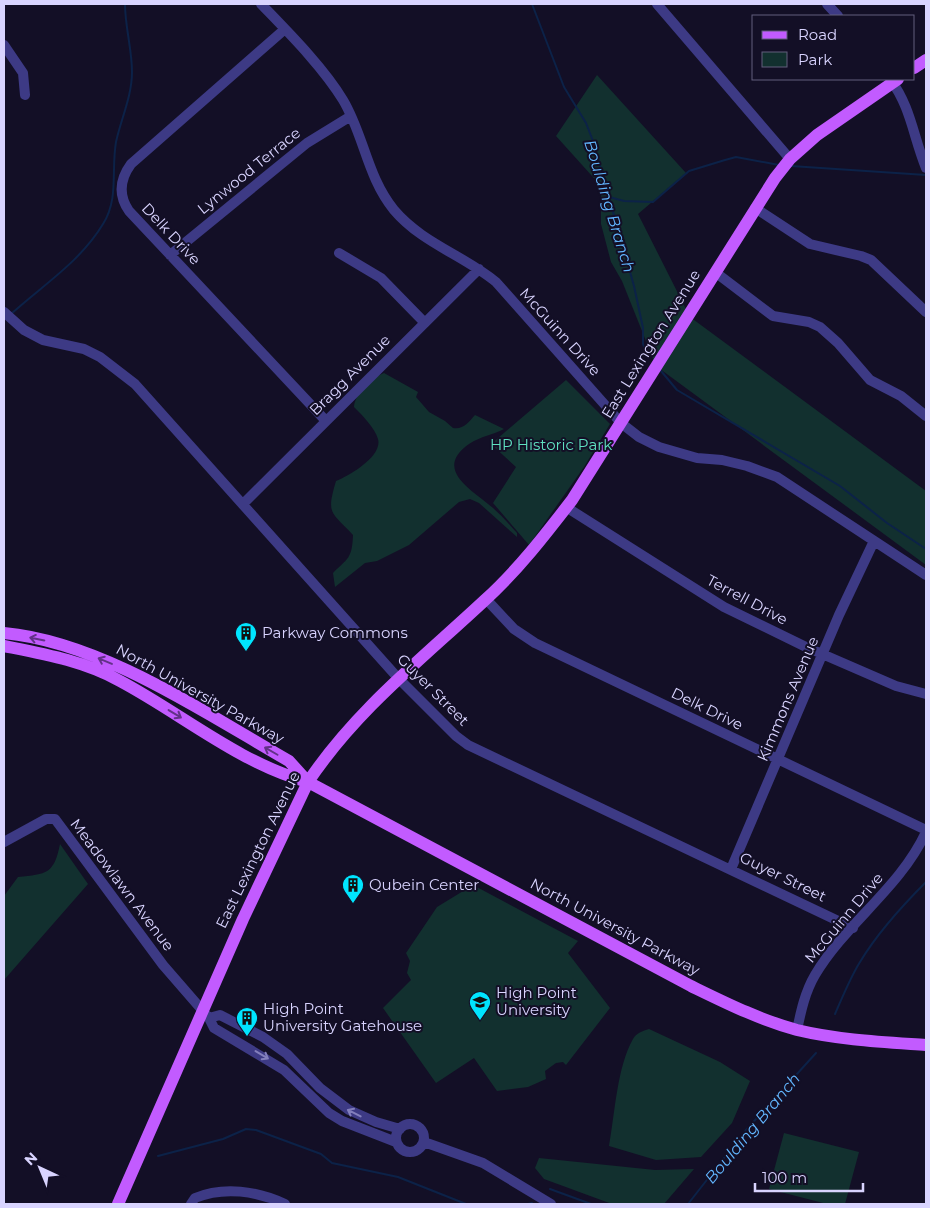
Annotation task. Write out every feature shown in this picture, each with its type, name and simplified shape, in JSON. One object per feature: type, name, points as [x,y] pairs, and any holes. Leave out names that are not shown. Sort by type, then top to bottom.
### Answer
[{"type":"main road","points":[[915,67],[926,60]]},
{"type":"main road","name":"East Lexington Avenue","points":[[118,1204],[206,1015],[308,782],[343,733],[398,678],[486,599],[536,546],[566,507],[621,423],[755,208],[790,159],[816,135],[894,80]]},
{"type":"main road","name":"North University Parkway","points":[[5,637],[66,652],[137,675],[289,761],[308,782],[691,986],[746,1013],[797,1030],[870,1041],[926,1045]]},
{"type":"street","name":"McGuinn Drive","points":[[261,4],[285,29],[342,98],[359,132],[371,173],[394,210],[428,241],[479,269],[496,282],[621,423],[638,437],[659,447],[697,458],[747,466],[777,477],[926,575]]},
{"type":"street","points":[[657,4],[790,159]]},
{"type":"street","points":[[827,4],[837,15]]},
{"type":"street","name":"Delk Drive","points":[[285,29],[131,164],[125,172],[121,188],[125,205],[326,420]]},
{"type":"street","points":[[4,45],[23,73],[25,95]]},
{"type":"street","points":[[894,80],[912,118],[926,168]]},
{"type":"street","name":"Lynwood Terrace","points":[[170,255],[307,143],[351,116]]},
{"type":"street","points":[[755,208],[810,244],[871,260],[926,312]]},
{"type":"street","points":[[339,253],[381,278],[424,322]]},
{"type":"street","name":"Bragg Avenue","points":[[242,504],[479,269]]},
{"type":"street","points":[[715,272],[773,316],[809,322],[820,327],[838,343],[870,380],[901,396],[926,416]]},
{"type":"street","name":"Guyer Street","points":[[4,312],[24,330],[43,340],[84,349],[119,370],[135,384],[398,678],[456,736],[468,745],[854,928]]},
{"type":"street","name":"Terrell Drive","points":[[566,507],[724,607],[896,686],[926,694]]},
{"type":"street","name":"Kimmons Avenue","points":[[730,869],[874,541]]},
{"type":"street","name":"Delk Drive","points":[[486,599],[514,629],[535,643],[926,831]]},
{"type":"street","name":"Meadowlawn Avenue","points":[[4,842],[46,819],[55,820],[163,965],[206,1015],[214,1028],[273,1062],[292,1076],[329,1113],[356,1128],[396,1142]]},
{"type":"street","name":"McGuinn Drive","points":[[797,1030],[802,1006],[816,974],[901,874],[926,831]]},
{"type":"street","points":[[206,1015],[220,1015],[263,1037],[287,1054],[334,1101],[361,1116],[400,1129]]},
{"type":"street","points":[[408,1124],[417,1126],[423,1133],[424,1142],[418,1150],[410,1152],[401,1149],[396,1142],[400,1129],[408,1124]]},
{"type":"street","points":[[424,1142],[463,1154],[492,1168],[550,1204]]},
{"type":"street","points":[[192,1202],[220,1191],[235,1191],[270,1197],[285,1204]]},
{"type":"green space","points":[[597,75],[686,173],[638,214],[690,317],[926,491],[926,565],[656,366],[622,281],[611,262],[601,224],[601,186],[556,136]]},
{"type":"green space","points":[[384,373],[418,392],[416,397],[429,412],[453,428],[463,427],[475,415],[504,429],[469,444],[459,454],[454,463],[455,471],[460,479],[505,520],[517,533],[517,537],[479,503],[470,499],[459,502],[409,545],[377,561],[365,563],[335,587],[333,573],[346,561],[350,554],[353,535],[335,516],[331,507],[331,500],[336,481],[349,475],[364,464],[375,452],[378,445],[378,439],[374,430],[354,407],[357,396],[361,391],[374,378]]},
{"type":"green space","name":"HP Historic Park","points":[[566,380],[610,424],[584,467],[529,545],[493,503],[516,467],[491,444]]},
{"type":"green space","points":[[60,844],[88,884],[4,980],[4,896],[18,877],[36,875],[48,871],[55,861]]},
{"type":"green space","points":[[473,885],[578,941],[568,953],[610,1008],[566,1065],[563,1062],[556,1063],[545,1071],[546,1079],[528,1087],[497,1091],[474,1058],[436,1083],[383,1008],[411,980],[407,973],[410,961],[406,953],[437,907]]},
{"type":"green space","points":[[649,1029],[720,1062],[750,1081],[732,1123],[701,1157],[656,1160],[609,1146],[623,1063],[636,1035]]},
{"type":"green space","points":[[784,1133],[859,1152],[845,1204],[827,1204],[769,1189]]},
{"type":"green space","points":[[539,1158],[655,1170],[694,1169],[664,1204],[612,1204],[544,1179],[535,1168]]},
{"type":"waterway","points":[[11,314],[72,262],[94,238],[108,214],[113,194],[116,142],[132,81],[132,63],[125,4]]},
{"type":"waterway","name":"Boulding Branch","points":[[532,4],[564,87],[586,123],[593,141],[634,286],[643,328],[643,344],[648,358]]},
{"type":"waterway","points":[[609,197],[624,201],[653,202],[689,171],[736,157],[779,165]]},
{"type":"waterway","points":[[791,166],[926,175]]},
{"type":"waterway","name":"Boulding Branch","points":[[661,371],[677,390],[840,486],[887,523],[926,549]]},
{"type":"waterway","name":"Boulding Branch","points":[[835,1014],[853,974],[867,951],[908,900],[926,882]]},
{"type":"waterway","name":"Boulding Branch","points":[[688,1204],[746,1130],[816,1053]]},
{"type":"waterway","points":[[158,1156],[223,1139],[246,1129],[256,1130],[321,1154],[332,1163],[398,1177],[466,1204]]},
{"type":"waterway","points":[[550,1189],[591,1204]]},
{"type":"waterway","points":[[528,1204],[532,1203]]},
{"type":"place","name":"Parkway Commons","points":[[246,652]]},
{"type":"place","name":"Qubein Center","points":[[353,904]]},
{"type":"place","name":"High Point University","points":[[480,1021]]},
{"type":"place","name":"High Point University Gatehouse","points":[[247,1037]]}]
